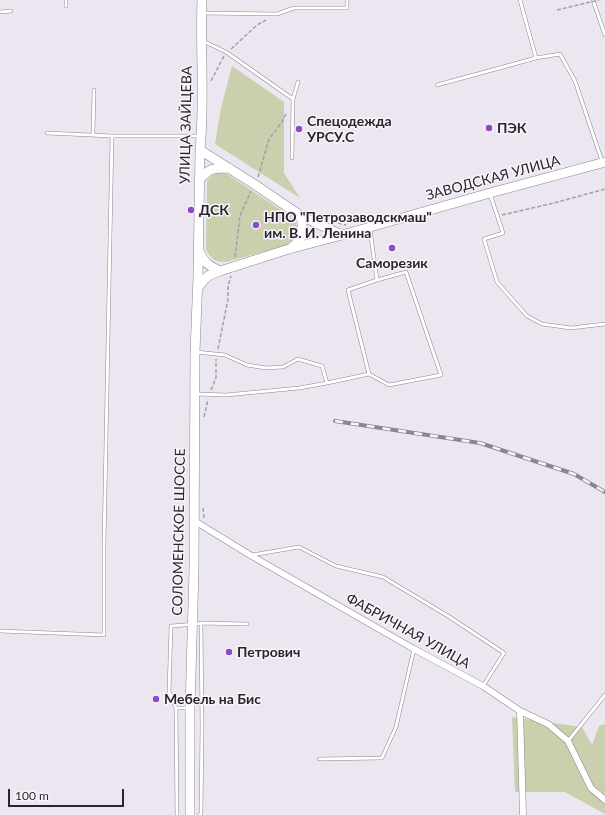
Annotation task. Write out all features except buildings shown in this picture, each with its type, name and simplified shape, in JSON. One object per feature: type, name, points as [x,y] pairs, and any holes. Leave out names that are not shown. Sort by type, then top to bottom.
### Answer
[{"type":"main road","name":"УЛИЦА ЗАЙЦЕВА","points":[[198,250],[202,0]]},
{"type":"main road","points":[[200,150],[301,216],[342,236]]},
{"type":"main road","name":"ЗАВОДСКАЯ УЛИЦА","points":[[197,289],[208,276],[220,271],[490,193],[604,163]]},
{"type":"main road","points":[[199,180],[213,168],[228,168]]},
{"type":"main road","points":[[289,250],[300,240],[302,230],[301,216]]},
{"type":"main road","points":[[198,250],[203,260],[211,267],[220,271]]},
{"type":"main road","name":"СОЛОМЕНСКОЕ ШОССЕ","points":[[190,815],[190,708],[196,623],[194,520],[195,352],[198,250]]},
{"type":"street","name":"ФАБРИЧНАЯ УЛИЦА","points":[[194,520],[250,555],[414,650],[483,686],[520,711],[548,724],[568,741]]},
{"type":"street","points":[[520,711],[523,815]]},
{"type":"street","points":[[568,741],[591,788],[605,800]]},
{"type":"lane","points":[[66,0],[66,6]]},
{"type":"lane","points":[[201,13],[277,14],[294,8],[347,8],[347,0]]},
{"type":"lane","points":[[520,0],[536,58]]},
{"type":"lane","points":[[593,0],[605,35]]},
{"type":"lane","points":[[0,12],[11,11]]},
{"type":"lane","points":[[202,40],[226,52],[293,100]]},
{"type":"lane","points":[[437,85],[536,58],[560,54],[575,81],[604,163]]},
{"type":"lane","points":[[292,158],[293,100],[298,82]]},
{"type":"lane","points":[[94,90],[94,134]]},
{"type":"lane","points":[[47,133],[112,136],[201,136]]},
{"type":"lane","points":[[0,632],[104,634],[104,544],[112,136]]},
{"type":"lane","points":[[490,193],[503,233],[484,239],[497,282],[527,316],[542,324],[571,328],[605,324]]},
{"type":"lane","points":[[369,228],[377,280]]},
{"type":"lane","points":[[195,394],[226,395],[299,388],[369,374],[390,385],[441,375],[406,272],[348,290],[369,374]]},
{"type":"lane","points":[[195,352],[225,354],[247,365],[266,368],[283,367],[298,359],[322,366],[327,383]]},
{"type":"lane","points":[[250,555],[299,547],[336,566],[384,577],[448,616],[504,653],[483,686]]},
{"type":"lane","points":[[177,815],[176,708],[169,692],[171,626],[196,623],[247,624]]},
{"type":"lane","points":[[196,623],[201,774],[201,814],[199,815]]},
{"type":"lane","points":[[319,759],[382,758],[396,728],[414,650]]},
{"type":"lane","points":[[568,741],[605,695]]},
{"type":"lane","points":[[176,708],[190,708]]},
{"type":"path","points":[[557,10],[599,0]]},
{"type":"path","points":[[209,394],[216,378],[216,354],[228,299],[228,286],[236,252],[240,216],[258,176],[269,139],[282,122],[293,100]]},
{"type":"path","points":[[497,217],[605,189]]},
{"type":"path","points":[[337,223],[352,226]]},
{"type":"green space","points":[[232,66],[284,102],[284,173],[300,198],[215,144],[221,108]]},
{"type":"green space","points":[[221,172],[227,174],[293,218],[297,229],[293,239],[288,245],[226,262],[216,261],[212,258],[206,250],[207,182],[209,178]]},
{"type":"green space","points":[[512,717],[582,727],[592,745],[599,726],[605,724],[605,814],[565,792],[515,792]]},
{"type":"railway","points":[[335,421],[480,443],[574,474],[605,492]]},
{"type":"place","name":"ПЭК","points":[[489,128]]},
{"type":"place","name":"Спецодежда УРСУ.С","points":[[299,129]]},
{"type":"place","name":"ДСК","points":[[191,210]]},
{"type":"place","name":"НПО \"Петрозаводскмаш\" им. В. И. Ленина","points":[[256,225]]},
{"type":"place","name":"Саморезик","points":[[392,248]]},
{"type":"place","name":"Петрович","points":[[229,652]]},
{"type":"place","name":"Мебель на Бис","points":[[156,699]]}]
